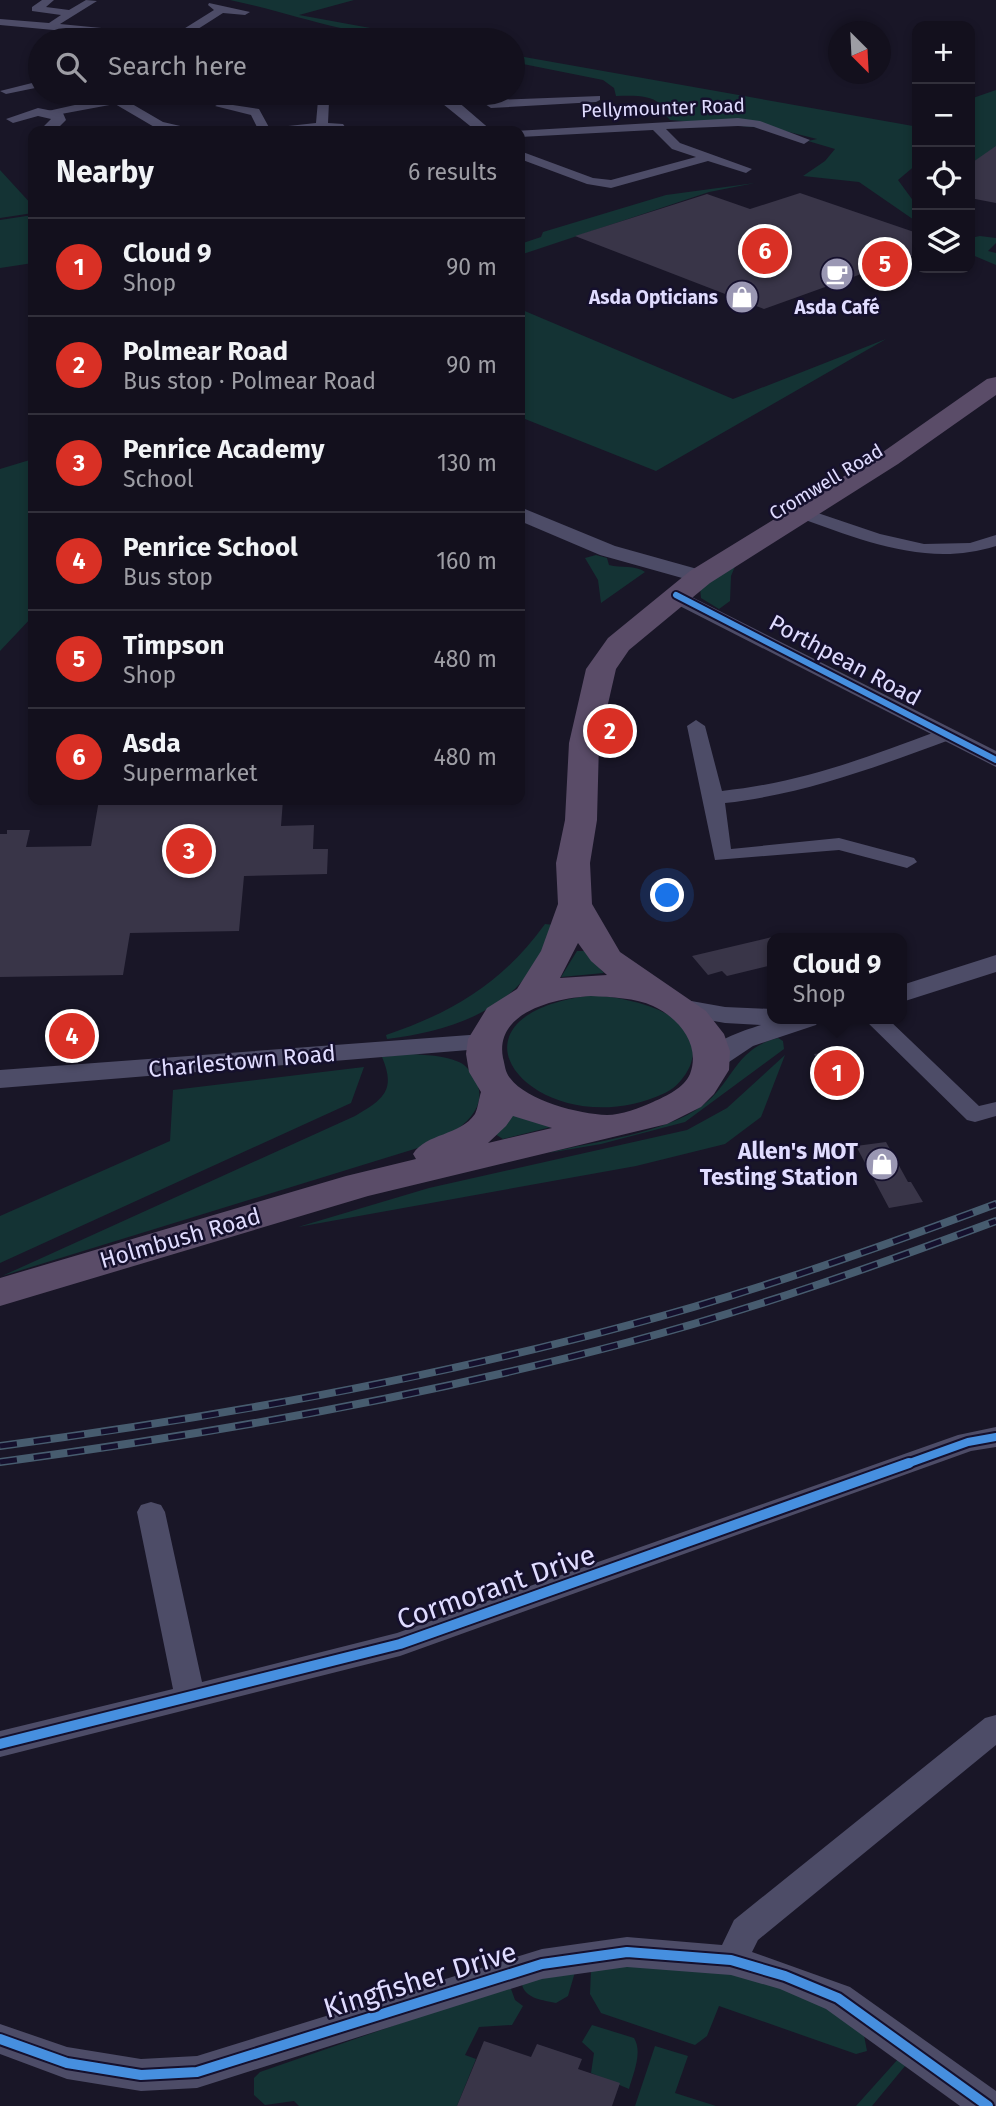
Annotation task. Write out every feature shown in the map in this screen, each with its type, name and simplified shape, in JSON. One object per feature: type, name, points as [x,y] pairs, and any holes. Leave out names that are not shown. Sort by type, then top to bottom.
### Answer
[{"type":"highway","name":"Cromwell Road","points":[[685,581],[803,513],[925,435],[986,390]]},
{"type":"highway","name":"Cromwell Road","points":[[685,581],[905,434],[986,390]]},
{"type":"highway","points":[[531,996],[558,951],[575,904],[573,863],[561,823],[561,746],[566,716],[589,661],[599,646],[634,608],[685,581]]},
{"type":"highway","points":[[360,1185],[626,1122],[677,1106],[696,1093],[708,1077],[713,1060],[710,1041],[699,1023],[606,957],[575,904]]},
{"type":"highway","points":[[626,1122],[597,1124],[559,1119],[526,1108],[500,1091],[484,1067],[483,1042],[499,1016],[531,996],[563,988],[599,985],[634,989],[673,1004]]},
{"type":"highway","points":[[360,1185],[471,1137],[493,1118],[500,1091]]},
{"type":"highway","name":"Holmbush Road","points":[[0,1292],[360,1185]]},
{"type":"street","points":[[49,0],[36,9],[72,13]]},
{"type":"street","points":[[48,26],[92,1]]},
{"type":"street","points":[[189,28],[217,7],[245,12]]},
{"type":"street","points":[[0,22],[63,28]]},
{"type":"street","points":[[4,100],[28,89]]},
{"type":"street","points":[[496,105],[549,116],[596,98]]},
{"type":"street","points":[[4,100],[49,119],[92,105]]},
{"type":"street","points":[[4,100],[16,122],[28,131]]},
{"type":"street","points":[[127,105],[166,126]]},
{"type":"street","points":[[223,105],[221,106],[255,113],[262,126]]},
{"type":"street","points":[[321,105],[323,126]]},
{"type":"street","points":[[454,105],[475,126]]},
{"type":"street","name":"Pellymounter Road","points":[[525,130],[549,116],[656,126],[746,122],[804,140]]},
{"type":"street","points":[[16,122],[34,126]]},
{"type":"street","points":[[656,126],[676,146],[746,169]]},
{"type":"street","points":[[525,157],[591,181],[611,184],[708,157]]},
{"type":"street","points":[[803,513],[880,539],[946,551],[974,548],[996,540]]},
{"type":"street","name":"Porthpean Road","points":[[525,516],[556,533],[685,581],[945,735],[996,760]]},
{"type":"street","points":[[696,726],[713,798],[722,856],[839,844],[906,862]]},
{"type":"street","points":[[713,798],[776,792],[838,775],[945,735]]},
{"type":"street","points":[[907,992],[996,963]]},
{"type":"street","points":[[673,1004],[725,1015],[767,1017]]},
{"type":"street","points":[[713,1060],[743,1040],[789,1024]]},
{"type":"street","points":[[880,1024],[975,1115],[996,1109]]},
{"type":"street","name":"Charlestown Road","points":[[0,1079],[483,1042]]},
{"type":"street","name":"Cormorant Drive","points":[[0,1744],[400,1644],[968,1442],[996,1437]]},
{"type":"street","points":[[151,1512],[190,1697]]},
{"type":"street","points":[[731,1959],[746,1930],[996,1727]]},
{"type":"street","name":"Kingfisher Drive","points":[[0,2039],[67,2063],[141,2075],[197,2072],[542,1964],[627,1952],[731,1959],[785,1976],[838,1998],[988,2106]]},
{"type":"green space","points":[[230,0],[354,0],[299,15],[370,28],[340,28]]},
{"type":"green space","points":[[525,57],[912,126],[912,168],[898,180],[912,199],[912,219],[859,182],[803,176],[825,161],[835,149],[808,141],[817,139],[777,129],[670,120],[656,105],[660,104],[656,101],[640,96],[616,96],[614,88],[603,80],[525,64]]},
{"type":"green space","points":[[996,90],[996,148],[975,161],[975,147],[975,97]]},
{"type":"green space","points":[[0,170],[28,201],[28,214],[0,218]]},
{"type":"green space","points":[[755,183],[709,192],[525,253],[525,242],[541,237],[543,232],[666,195]]},
{"type":"green space","points":[[28,216],[28,264],[0,268],[0,220]]},
{"type":"green space","points":[[975,237],[996,238],[996,243],[988,251],[996,253],[996,265],[975,256]]},
{"type":"green space","points":[[525,311],[733,399],[886,339],[656,471],[525,419]]},
{"type":"green space","points":[[28,461],[28,621],[0,651],[0,469]]},
{"type":"green space","points":[[596,555],[607,558],[609,565],[633,567],[645,572],[601,603],[598,580],[585,558]]},
{"type":"green space","points":[[736,564],[731,576],[730,601],[719,609],[701,598],[700,588]]},
{"type":"green space","points":[[545,924],[554,925],[540,955],[522,982],[507,996],[470,1018],[450,1026],[387,1039],[386,1035],[434,1016],[475,993],[512,963]]},
{"type":"green space","points":[[577,951],[584,951],[604,973],[561,977]]},
{"type":"green space","points":[[594,995],[645,1005],[678,1021],[688,1033],[693,1048],[690,1066],[676,1085],[665,1093],[619,1106],[577,1105],[542,1093],[518,1074],[507,1051],[514,1027],[542,1008]]},
{"type":"green space","points":[[778,1038],[783,1041],[784,1049],[685,1122],[601,1144],[548,1153],[649,1130],[687,1115],[713,1096],[752,1050]]},
{"type":"green space","points":[[409,1054],[459,1062],[466,1066],[479,1089],[476,1109],[470,1118],[434,1143],[2,1276],[355,1116],[380,1099],[385,1092],[388,1078],[382,1057]]},
{"type":"green space","points":[[785,1055],[761,1117],[725,1144],[636,1166],[298,1227],[429,1188],[687,1130],[727,1108]]},
{"type":"green space","points":[[364,1067],[351,1103],[0,1263],[0,1216],[170,1141],[173,1090]]},
{"type":"green space","points":[[509,1111],[551,1127],[503,1139],[495,1134]]},
{"type":"green space","points":[[633,1965],[740,1972],[826,2004],[863,2030],[867,2051],[856,2054],[719,2006],[707,2036],[695,2045],[601,2013],[590,1994],[591,1970]]},
{"type":"green space","points":[[575,1972],[568,1996],[556,2003],[531,1996],[522,1985],[526,1980]]},
{"type":"green space","points":[[505,1987],[511,1989],[515,2000],[523,2006],[512,2025],[479,2027],[465,2055],[476,2059],[457,2106],[299,2106],[294,2101],[265,2105],[254,2095],[254,2078],[260,2072]]},
{"type":"green space","points":[[592,2025],[634,2038],[638,2050],[629,2089],[591,2073],[594,2053],[582,2042]]},
{"type":"green space","points":[[655,2046],[688,2056],[675,2093],[716,2106],[635,2106]]},
{"type":"green space","points":[[899,2058],[910,2060],[872,2106],[856,2106]]},
{"type":"building","points":[[996,146],[996,203],[975,199],[975,161]]},
{"type":"building","points":[[800,193],[912,231],[912,256],[764,309],[575,236],[707,194],[750,209]]},
{"type":"building","points":[[98,805],[283,805],[281,826],[314,825],[313,849],[328,849],[327,874],[244,876],[239,931],[130,933],[123,975],[0,977],[0,834],[7,834],[7,830],[30,830],[26,847],[91,846]]},
{"type":"building","points":[[767,938],[767,966],[727,976],[722,971],[708,975],[692,956]]},
{"type":"building","points":[[839,1051],[860,1091],[834,1095],[814,1054]]},
{"type":"building","name":"Allen's MOT Testing Station","points":[[886,1142],[908,1182],[911,1182],[923,1202],[889,1208],[856,1146]]},
{"type":"building","points":[[484,2041],[531,2057],[537,2044],[582,2059],[578,2069],[620,2083],[612,2106],[457,2106]]},
{"type":"railway","points":[[0,1446],[238,1410],[473,1364],[676,1312],[768,1284],[996,1204]]},
{"type":"railway","points":[[0,1462],[159,1439],[316,1412],[551,1362],[768,1301],[996,1221]]},
{"type":"cycle path","points":[[676,595],[996,760]]},
{"type":"cycle path","points":[[0,1744],[400,1644],[968,1442],[996,1437]]},
{"type":"cycle path","points":[[0,2039],[67,2063],[141,2075],[197,2072],[542,1964],[627,1952],[731,1960],[785,1976],[838,1998],[988,2106]]},
{"type":"place","name":"Asda","points":[[765,251]]},
{"type":"place","name":"Timpson","points":[[885,264]]},
{"type":"place","name":"Asda Café","points":[[837,274]]},
{"type":"place","name":"Asda Opticians","points":[[742,297]]},
{"type":"place","name":"Polmear Road","points":[[610,731]]},
{"type":"place","name":"Penrice Academy","points":[[189,851]]},
{"type":"place","name":"Penrice School","points":[[72,1036]]},
{"type":"place","name":"Cloud 9","points":[[837,1073]]},
{"type":"place","name":"Allen's MOT Testing Station","points":[[882,1164]]}]
